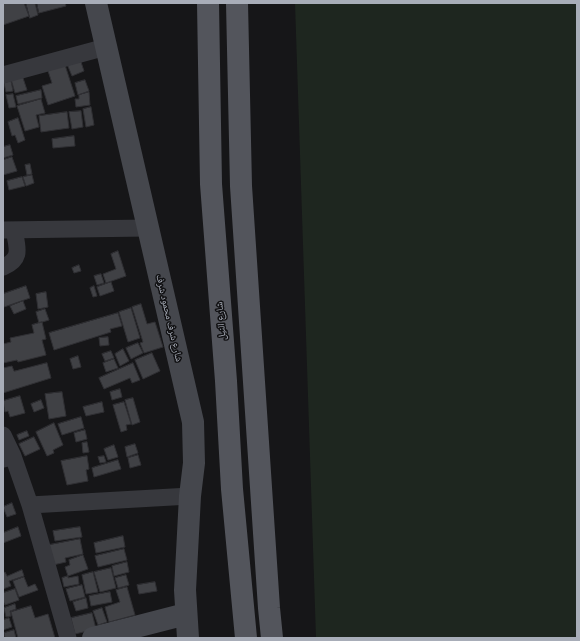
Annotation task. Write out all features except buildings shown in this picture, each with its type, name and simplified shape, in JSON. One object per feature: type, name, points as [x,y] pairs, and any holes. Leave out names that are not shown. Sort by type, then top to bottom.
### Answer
[{"type":"main road","name":"شارع النيل","points":[[208,3],[210,184],[226,381],[232,489],[246,638]]},
{"type":"main road","points":[[237,3],[241,186],[272,638]]},
{"type":"street","name":"شارع شرف محمود شرف","points":[[96,3],[193,422],[194,463],[190,496],[185,590],[188,638]]},
{"type":"street","points":[[3,75],[106,47]]},
{"type":"street","points":[[3,267],[14,260],[18,251],[8,230],[148,228]]},
{"type":"street","points":[[3,435],[8,457],[30,504],[68,638]]},
{"type":"street","points":[[30,504],[190,496]]},
{"type":"street","points":[[93,638],[186,614]]},
{"type":"shaded area","points":[[295,3],[577,3],[577,638],[316,638]]}]
